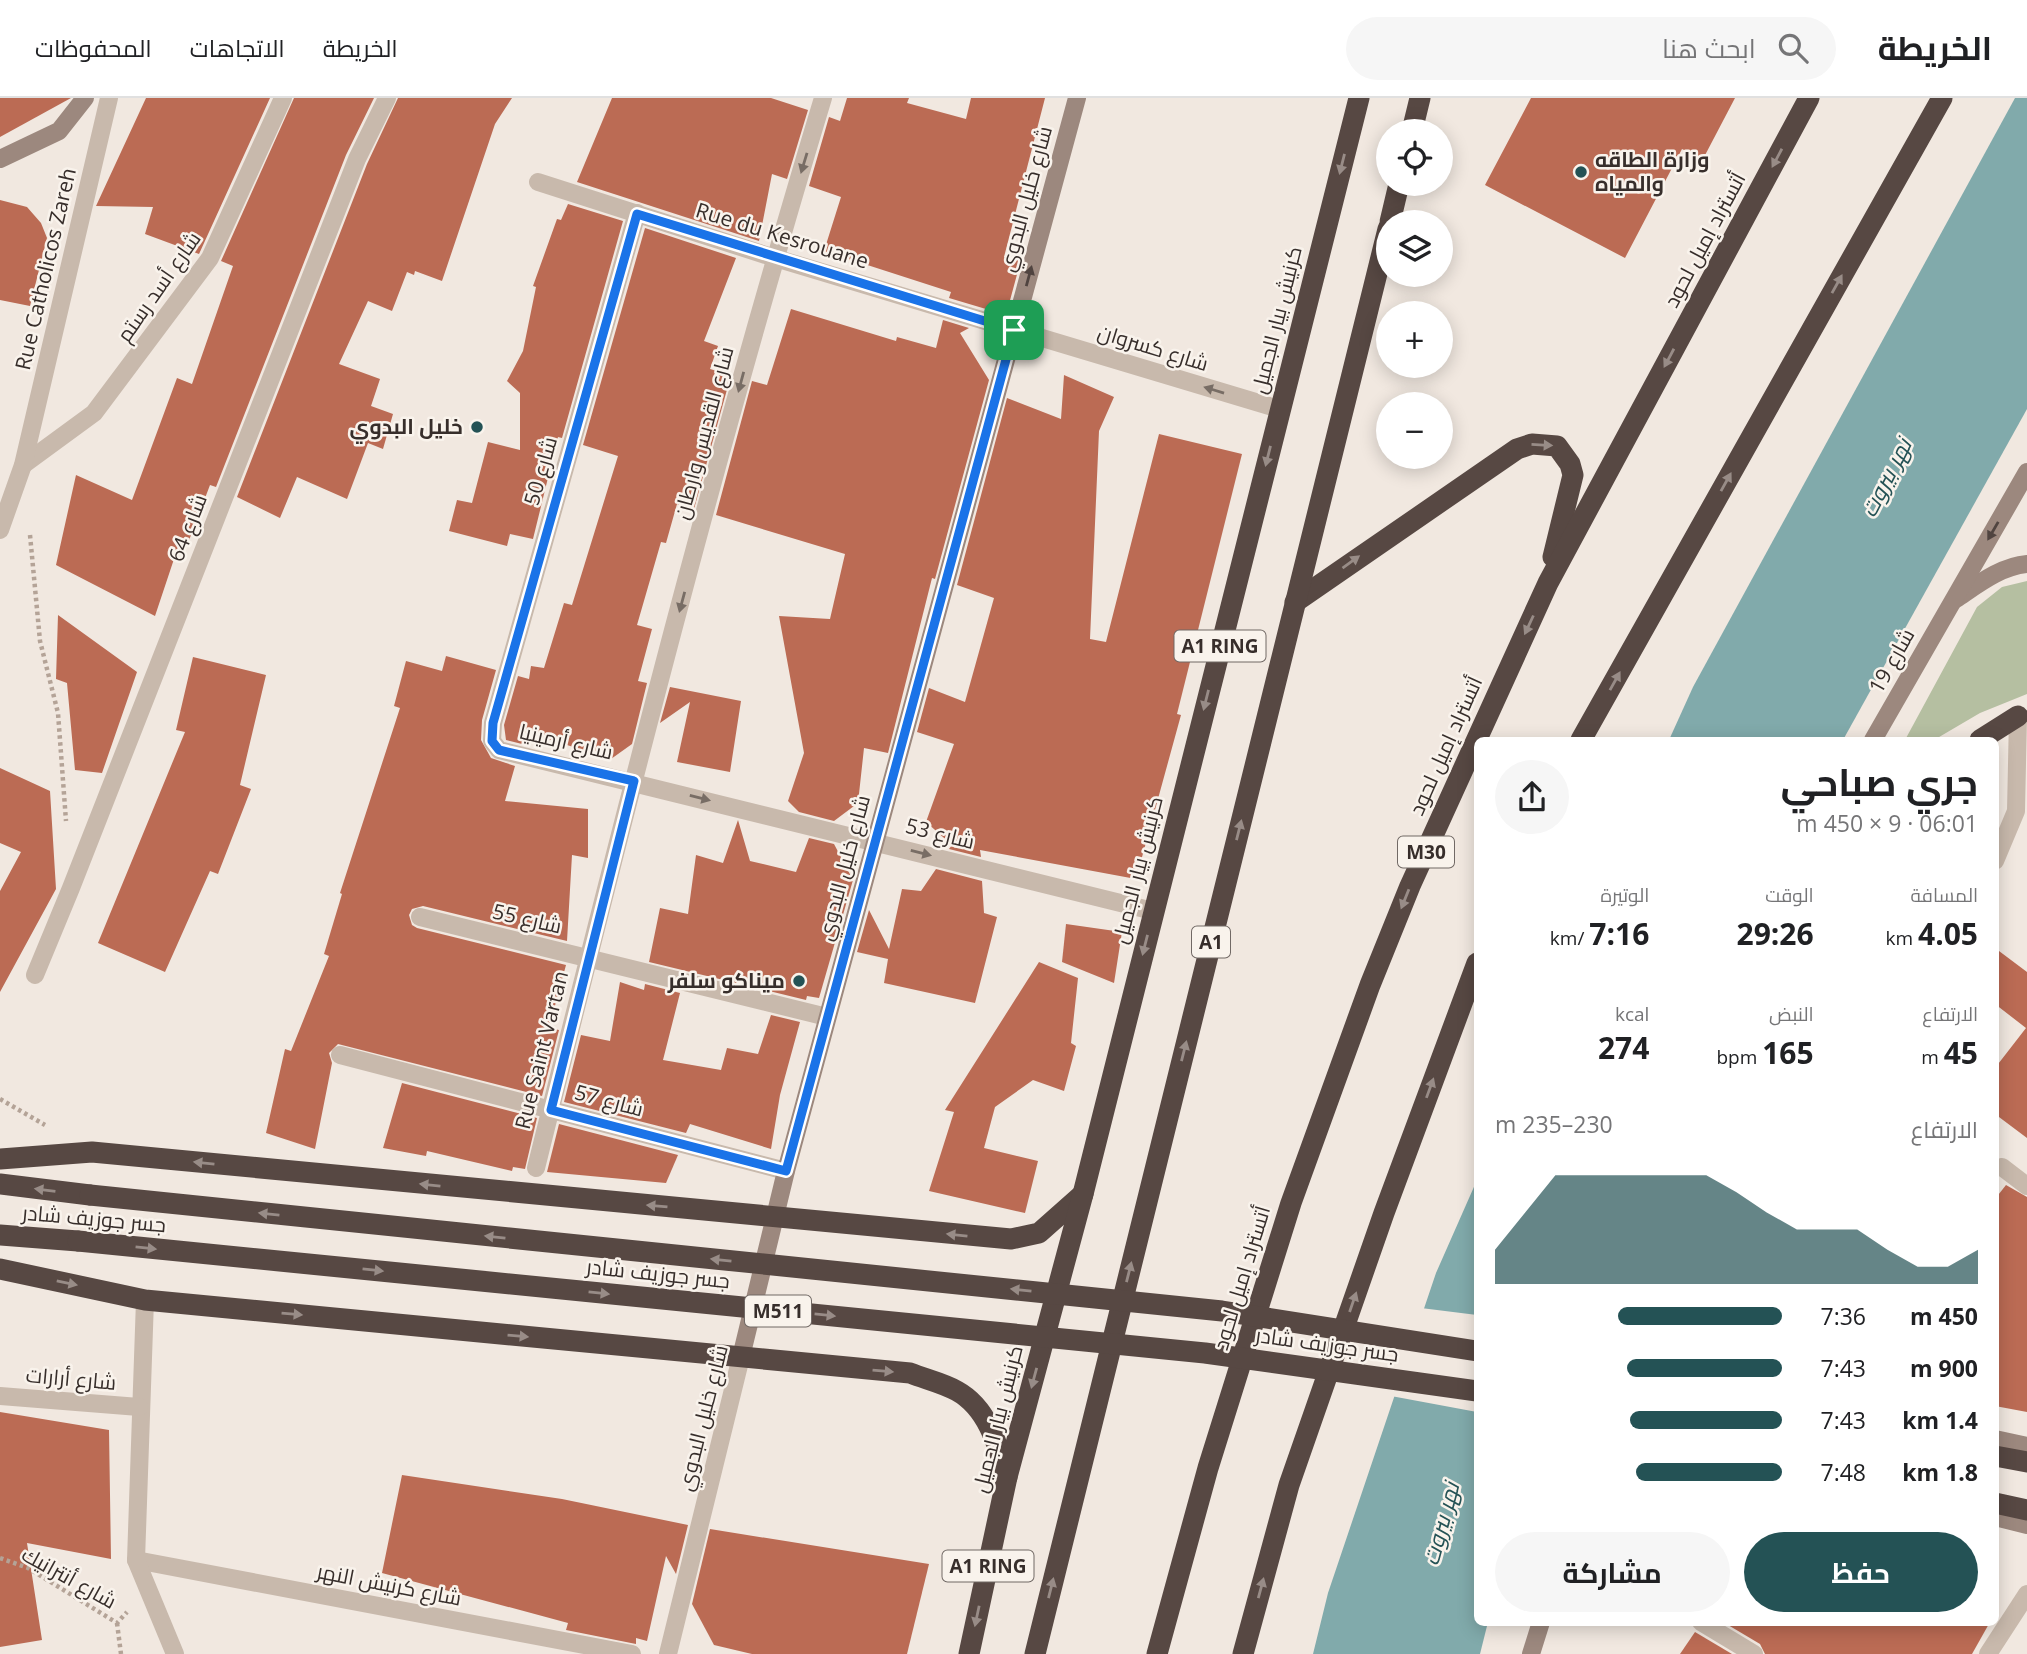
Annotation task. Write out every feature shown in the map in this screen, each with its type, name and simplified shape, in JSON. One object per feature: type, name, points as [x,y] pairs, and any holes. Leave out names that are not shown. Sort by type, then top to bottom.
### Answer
[{"type":"highway","name":"كرنيش بيار الجميل","points":[[969,1654],[1007,1477],[1083,1194],[1359,98]]},
{"type":"highway","points":[[1415,119],[1420,98]]},
{"type":"highway","name":"أتستراد إميل لحود","points":[[1477,737],[1548,583],[1809,98]]},
{"type":"highway","points":[[1583,737],[1942,98]]},
{"type":"highway","name":"A1","points":[[1035,1654],[1376,277]]},
{"type":"highway","points":[[1295,602],[1462,485],[1517,449],[1532,444],[1557,446],[1570,464],[1573,475],[1548,583]]},
{"type":"highway","points":[[1985,737],[2023,713]]},
{"type":"highway","name":"أتستراد إميل لحود","points":[[1157,1654],[1208,1468],[1291,1203],[1361,1009],[1474,743]]},
{"type":"highway","points":[[1243,1654],[1289,1485],[1413,1132],[1474,971]]},
{"type":"highway","points":[[0,1159],[92,1153],[1011,1239],[1039,1233],[1083,1194]]},
{"type":"highway","name":"جسر جوزيف شادر","points":[[0,1184],[1222,1311],[1474,1350]]},
{"type":"highway","name":"جسر جوزيف شادر","points":[[0,1235],[1205,1353],[1474,1391]]},
{"type":"highway","points":[[0,1269],[145,1300],[910,1373],[959,1392],[978,1410],[996,1437],[1007,1477]]},
{"type":"highway","points":[[1999,1457],[2027,1462]]},
{"type":"highway","points":[[1999,1504],[2027,1510]]},
{"type":"street","points":[[0,159],[59,131],[85,98]]},
{"type":"street","name":"Rue Catholicos Zareh","points":[[0,530],[23,465],[109,98]]},
{"type":"street","name":"شارع أسد رستم","points":[[23,465],[94,413],[211,258],[283,98]]},
{"type":"street","name":"شارع 64","points":[[35,975],[77,875],[357,159],[387,98]]},
{"type":"street","name":"شارع القديس وارطان","points":[[634,781],[775,258],[823,98]]},
{"type":"street","name":"شارع خليل البدوي","points":[[668,1654],[786,1171],[1077,98]]},
{"type":"street","name":"Rue du Kesrouane","points":[[538,182],[775,258],[1014,330]]},
{"type":"street","name":"شارع 50","points":[[492,741],[493,723],[637,214]]},
{"type":"street","name":"شارع كسروان","points":[[1014,330],[1279,409]]},
{"type":"street","name":"شارع 19","points":[[1875,737],[2027,472]]},
{"type":"street","points":[[1950,603],[1982,581],[2016,565],[2027,564]]},
{"type":"street","points":[[1999,851],[2016,811],[2023,713]]},
{"type":"street","name":"شارع أرمينيا","points":[[492,741],[499,750],[634,781]]},
{"type":"street","name":"شارع 53","points":[[634,781],[1153,911]]},
{"type":"street","name":"Rue Saint Vartan","points":[[536,1168],[634,781]]},
{"type":"street","name":"شارع 55","points":[[421,917],[827,1017]]},
{"type":"street","name":"شارع 57","points":[[340,1055],[786,1171]]},
{"type":"street","points":[[2002,1167],[2027,1186]]},
{"type":"street","points":[[145,1300],[139,1407],[136,1560],[175,1654]]},
{"type":"street","name":"شارع أرارات","points":[[0,1396],[139,1407]]},
{"type":"street","points":[[1999,1440],[2027,1446]]},
{"type":"street","points":[[1999,1518],[2027,1525]]},
{"type":"street","name":"شارع كرنيش النهر","points":[[136,1560],[632,1654]]},
{"type":"street","points":[[1989,1654],[2027,1594]]},
{"type":"street","points":[[1531,1654],[1540,1626]]},
{"type":"street","points":[[1707,1626],[1754,1654]]},
{"type":"path","points":[[30,533],[40,641],[58,713],[67,834]]},
{"type":"path","name":"شارع أنترانيك","points":[[0,1558],[28,1569],[117,1623],[148,1587]]},
{"type":"path","points":[[117,1623],[121,1654]]},
{"type":"green space","points":[[2027,581],[2027,694],[1980,713],[1939,737],[1907,737],[1977,607],[2002,587]]},
{"type":"water","name":"نهر بيروت","points":[[2015,98],[2027,98],[2027,409],[1845,737],[1670,737],[1693,687]]},
{"type":"water","name":"نهر بيروت","points":[[1474,1187],[1474,1626],[1487,1626],[1480,1654],[1313,1654],[1328,1593],[1436,1273]]},
{"type":"pier","points":[[1421,1308],[1474,1315],[1474,1411],[1391,1396]]},
{"type":"building","points":[[0,98],[71,98],[0,137]]},
{"type":"building","points":[[146,98],[270,98],[199,254],[145,234],[153,207],[96,206]]},
{"type":"building","points":[[294,98],[374,98],[346,155],[216,487],[210,485],[188,543],[180,541],[155,616],[56,565],[76,475],[132,500],[177,378],[192,384],[233,266],[221,261]]},
{"type":"building","points":[[398,98],[512,98],[495,124],[442,281],[415,271],[414,275],[407,272],[392,311],[368,301],[339,364],[380,379],[371,406],[393,414],[383,449],[368,443],[347,499],[297,477],[280,518],[237,497],[367,164]]},
{"type":"building","points":[[612,98],[771,98],[808,110],[787,179],[772,174],[759,241],[577,182]]},
{"type":"building","points":[[847,98],[909,98],[907,103],[966,119],[971,98],[1045,98],[1004,257],[1022,256],[1009,304],[996,312],[949,298],[951,292],[824,251],[841,197],[809,186],[829,117],[840,121]]},
{"type":"building","name":"وزارة الطاقه والمياه","points":[[1531,98],[1735,98],[1703,159],[1682,149],[1625,258],[1485,185]]},
{"type":"building","points":[[0,200],[27,207],[41,223],[47,238],[30,306],[0,300]]},
{"type":"building","points":[[568,204],[623,221],[562,438],[558,437],[533,539],[510,534],[507,546],[449,531],[457,500],[472,503],[488,442],[520,450],[520,393],[507,381],[523,351],[536,287],[533,286],[557,219],[561,220]]},
{"type":"building","points":[[645,228],[736,258],[704,341],[718,346],[710,369],[731,375],[694,509],[677,504],[666,543],[661,542],[637,625],[652,629],[638,681],[647,683],[632,744],[611,759],[526,732],[522,744],[506,740],[504,725],[518,676],[529,679],[531,666],[544,668],[564,603],[572,605],[618,456],[583,445]]},
{"type":"building","points":[[791,309],[896,341],[897,337],[936,348],[943,320],[969,328],[960,333],[989,380],[935,579],[932,578],[888,753],[864,748],[858,803],[834,821],[799,812],[788,801],[804,753],[779,616],[830,619],[845,554],[716,515],[752,381],[767,385]]},
{"type":"building","points":[[1064,375],[1114,397],[1099,431],[1090,639],[1106,642],[1159,434],[1242,454],[1177,714],[1181,715],[1136,879],[980,850],[981,857],[949,849],[952,845],[926,822],[954,744],[917,732],[929,688],[965,702],[994,598],[957,585],[1007,398],[1061,419]]},
{"type":"building","points":[[58,615],[137,672],[102,773],[75,770],[67,683],[56,679]]},
{"type":"building","points":[[446,656],[496,670],[482,720],[481,740],[491,758],[515,766],[505,801],[588,809],[588,858],[572,855],[567,941],[423,906],[412,909],[409,915],[412,925],[417,928],[566,965],[549,1028],[559,1030],[542,1096],[338,1044],[329,1053],[332,1063],[315,1149],[266,1133],[285,1049],[291,1051],[329,956],[324,954],[342,894],[340,893],[400,708],[394,706],[406,661],[442,671]]},
{"type":"building","points":[[193,657],[266,675],[240,785],[251,789],[218,874],[210,871],[165,972],[98,943],[185,732],[176,730]]},
{"type":"building","points":[[670,687],[741,701],[730,772],[677,762],[690,702],[660,723]]},
{"type":"building","points":[[0,768],[50,791],[56,889],[0,992],[0,891],[21,852],[0,843]]},
{"type":"building","points":[[738,820],[750,861],[796,872],[809,838],[834,844],[853,880],[819,998],[807,996],[806,1000],[649,962],[660,908],[688,914],[696,855],[723,863]]},
{"type":"building","points":[[936,869],[982,881],[984,913],[997,917],[975,1003],[884,983],[888,959],[857,952],[869,910],[889,949],[902,889],[921,891]]},
{"type":"building","points":[[1066,924],[1122,932],[1114,983],[1062,962]]},
{"type":"building","points":[[1999,951],[2027,972],[2027,1138],[1999,1117],[1999,1063],[2026,1028],[1999,1007]]},
{"type":"building","points":[[1039,962],[1078,978],[1071,1043],[1076,1046],[1064,1091],[1033,1080],[995,1107],[984,1148],[1038,1161],[1025,1213],[929,1191],[954,1112],[945,1110]]},
{"type":"building","points":[[620,982],[644,990],[645,984],[680,993],[663,1060],[721,1070],[727,1048],[758,1054],[771,1015],[800,1022],[780,1095],[771,1149],[690,1124],[686,1133],[564,1102],[581,1035],[610,1041]]},
{"type":"building","points":[[402,1083],[537,1118],[525,1169],[513,1167],[512,1171],[427,1151],[426,1156],[383,1148]]},
{"type":"building","points":[[559,1124],[678,1155],[666,1183],[547,1172]]},
{"type":"building","points":[[2006,1185],[2027,1197],[2027,1412],[1999,1407],[1999,1194]]},
{"type":"building","points":[[0,1412],[109,1430],[111,1559],[27,1543],[42,1640],[0,1647]]},
{"type":"building","points":[[402,1475],[562,1499],[688,1525],[676,1574],[666,1556],[647,1641],[636,1638],[636,1644],[566,1630],[568,1623],[382,1573]]},
{"type":"building","points":[[710,1529],[929,1564],[907,1654],[752,1654],[714,1645],[692,1604]]},
{"type":"building","points":[[1730,1626],[1988,1626],[1972,1654],[1765,1654],[1760,1644]]},
{"type":"building","points":[[1695,1632],[1732,1654],[1680,1654]]},
{"type":"place","name":"وزارة الطاقه والمياه","points":[[1581,172]]},
{"type":"place","name":"خليل البدوي","points":[[477,427]]},
{"type":"place","name":"ميناكو سلفر","points":[[799,981]]},
{"type":"route","points":[[637,214],[1014,330],[786,1171],[551,1110],[634,781],[499,750],[492,741],[493,723],[637,214]]}]
